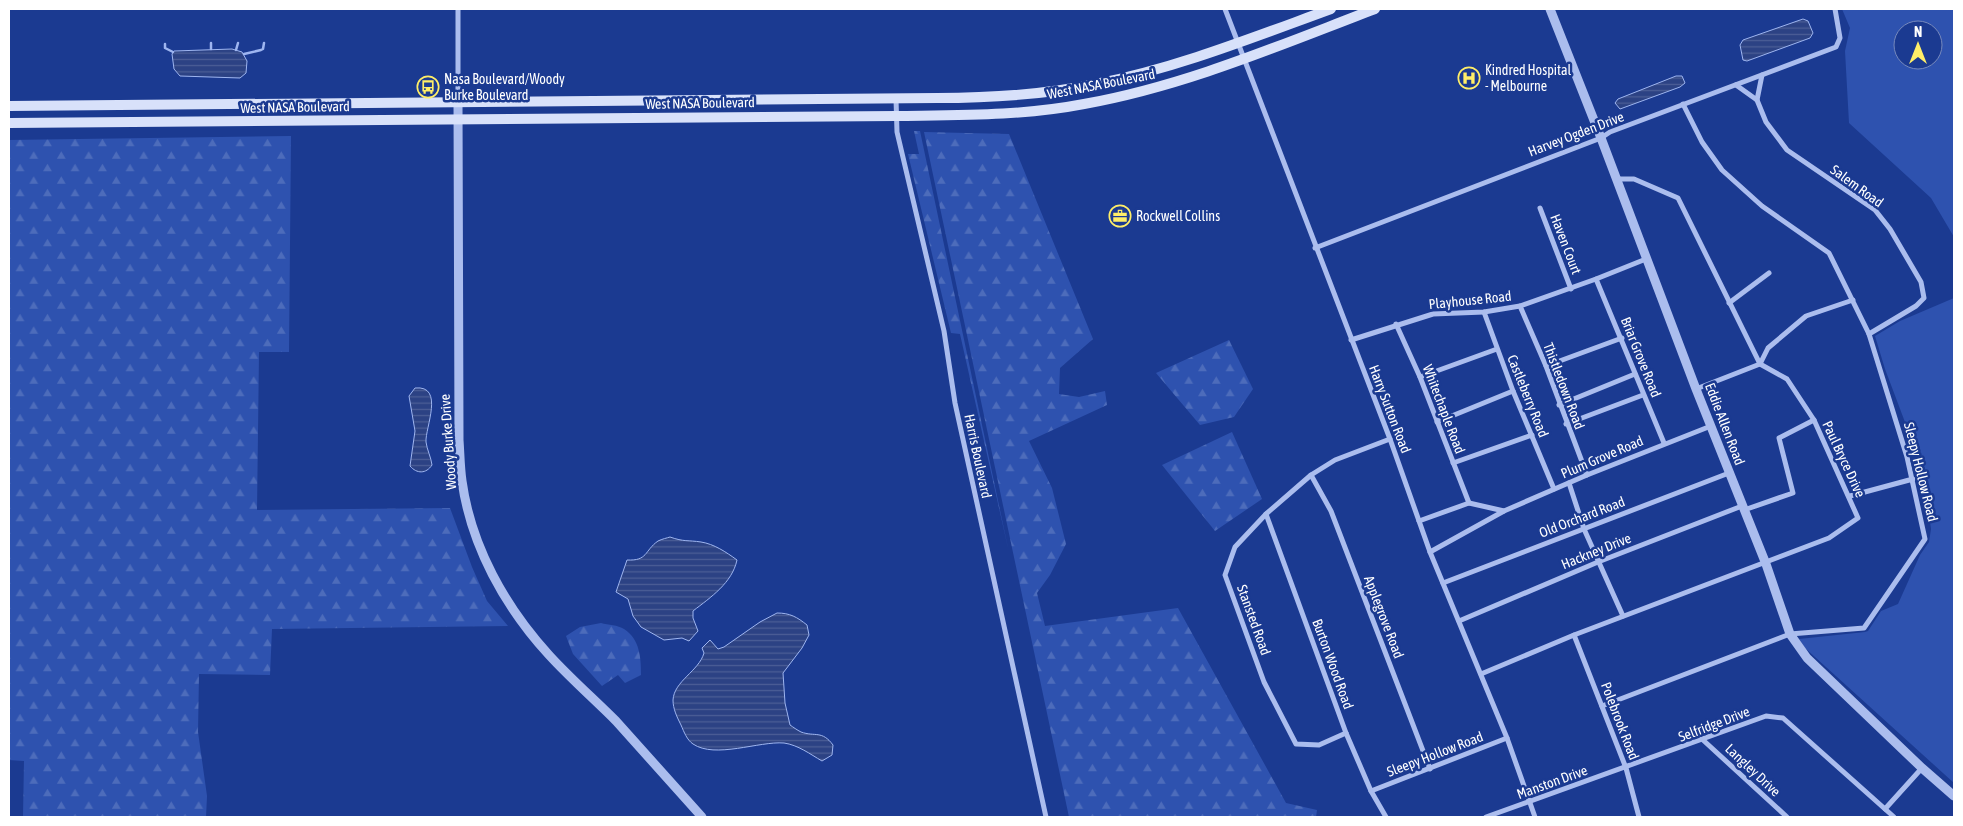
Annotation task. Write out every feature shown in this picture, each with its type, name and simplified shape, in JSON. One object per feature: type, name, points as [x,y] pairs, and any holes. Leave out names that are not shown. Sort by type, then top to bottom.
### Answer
[{"type":"main road","name":"West NASA Boulevard","points":[[9,106],[896,98],[1023,95],[1077,88],[1146,72],[1238,43],[1331,9]]},
{"type":"main road","name":"West NASA Boulevard","points":[[9,123],[1003,114],[1084,104],[1167,85],[1375,9]]},
{"type":"main road","points":[[760,99],[760,117]]},
{"type":"street","points":[[458,9],[458,102]]},
{"type":"street","name":"Harry Sutton Road","points":[[1225,9],[1315,248],[1390,439],[1430,552],[1507,738],[1535,817]]},
{"type":"street","name":"Eddie Allen Road","points":[[1550,9],[1710,426],[1766,564],[1790,634],[1807,658],[1954,796]]},
{"type":"street","name":"Harvey Ogden Drive","points":[[1315,248],[1601,138],[1610,132],[1836,47],[1840,38],[1835,9]]},
{"type":"street","points":[[1736,85],[1757,100],[1762,75]]},
{"type":"street","name":"Harris Boulevard","points":[[896,98],[897,132],[944,331],[955,403],[1046,817]]},
{"type":"street","name":"Salem Road","points":[[1757,100],[1766,122],[1787,150],[1875,210],[1890,229],[1921,282],[1924,298],[1916,306],[1869,334]]},
{"type":"street","name":"Woody Burke Drive","points":[[458,102],[459,440],[462,481],[470,517],[482,554],[499,587],[522,622],[549,655],[615,721],[702,817]]},
{"type":"street","name":"Sleepy Hollow Road","points":[[1602,706],[1790,634],[1864,628],[1926,539],[1913,479],[1869,334],[1829,253],[1762,206],[1722,170],[1702,142],[1684,104]]},
{"type":"street","points":[[1616,179],[1634,179],[1678,198],[1760,364]]},
{"type":"street","name":"Haven Court","points":[[1540,208],[1571,288]]},
{"type":"street","name":"Playhouse Road","points":[[1351,340],[1396,324],[1434,314],[1484,312],[1520,306],[1646,259]]},
{"type":"street","points":[[1729,303],[1769,273]]},
{"type":"street","name":"Briar Grove Road","points":[[1596,279],[1664,443]]},
{"type":"street","points":[[1696,389],[1760,364],[1768,348],[1806,316],[1853,300]]},
{"type":"street","name":"Thistledown Road","points":[[1520,306],[1546,366],[1566,424],[1587,475]]},
{"type":"street","name":"Castleberry Road","points":[[1484,312],[1513,391],[1554,488]]},
{"type":"street","name":"Whitechaple Road","points":[[1396,324],[1420,378],[1469,503]]},
{"type":"street","points":[[1546,366],[1622,338]]},
{"type":"street","points":[[1420,378],[1497,349]]},
{"type":"street","name":"Paul Bryce Drive","points":[[1481,674],[1574,635],[1766,564],[1829,538],[1858,518],[1850,496],[1814,420],[1787,379],[1760,364]]},
{"type":"street","points":[[1559,405],[1635,374]]},
{"type":"street","points":[[1436,422],[1513,391]]},
{"type":"street","points":[[1566,424],[1643,395]]},
{"type":"street","name":"Hackney Drive","points":[[1459,621],[1598,562],[1743,508],[1793,493],[1779,438],[1814,420]]},
{"type":"street","name":"Plum Grove Road","points":[[1430,552],[1504,511],[1554,488],[1710,426]]},
{"type":"street","points":[[1453,463],[1532,435]]},
{"type":"street","name":"Stansted Road","points":[[1346,733],[1319,745],[1296,744],[1264,682],[1225,575],[1235,547],[1266,514],[1311,475],[1335,460],[1390,439]]},
{"type":"street","name":"Old Orchard Road","points":[[1443,583],[1729,473]]},
{"type":"street","name":"Applegrove Road","points":[[1311,475],[1331,510],[1430,769]]},
{"type":"street","points":[[1850,496],[1913,479]]},
{"type":"street","points":[[1569,483],[1584,529],[1623,616]]},
{"type":"street","points":[[1419,521],[1469,503],[1504,511]]},
{"type":"street","name":"Burton Wood Road","points":[[1266,514],[1346,733],[1371,791],[1386,817]]},
{"type":"street","name":"Polebrook Road","points":[[1574,635],[1626,768],[1639,817]]},
{"type":"street","name":"Selfridge Drive","points":[[1626,768],[1766,716],[1783,718],[1894,817]]},
{"type":"street","name":"Sleepy Hollow Road","points":[[1371,791],[1507,738]]},
{"type":"street","name":"Langley Drive","points":[[1703,740],[1787,817]]},
{"type":"street","name":"Manston Drive","points":[[1486,817],[1626,768]]},
{"type":"street","points":[[1885,809],[1922,768]]},
{"type":"green space","points":[[1842,9],[1954,9],[1954,237],[1931,198],[1849,123],[1845,51],[1850,28]]},
{"type":"green space","points":[[914,131],[920,131],[1008,548],[960,334],[951,333],[908,154],[919,154]]},
{"type":"green space","points":[[924,132],[1009,134],[1093,339],[1060,368],[1059,394],[1079,397],[1105,391],[1107,405],[1029,441],[1052,488],[1066,544],[1050,575],[1037,593],[1045,626],[1178,608],[1286,803],[1317,810],[1316,817],[1069,817]]},
{"type":"green space","points":[[291,136],[289,352],[259,352],[257,510],[450,508],[487,601],[508,626],[272,629],[270,675],[199,674],[198,732],[207,796],[206,817],[23,817],[24,761],[9,760],[9,140]]},
{"type":"green space","points":[[1954,298],[1954,783],[1805,648],[1799,639],[1868,631],[1881,611],[1898,604],[1920,555],[1929,542],[1931,529],[1923,470],[1885,369],[1875,336],[1900,321]]},
{"type":"green space","points":[[1229,340],[1253,389],[1234,417],[1200,425],[1156,373]]},
{"type":"green space","points":[[1232,432],[1262,499],[1215,531],[1162,465]]},
{"type":"green space","points":[[601,623],[622,628],[633,638],[640,656],[641,675],[625,683],[618,675],[602,686],[573,654],[566,636],[580,627]]},
{"type":"shaded area","points":[[1803,19],[1808,21],[1813,33],[1810,38],[1747,61],[1743,60],[1740,45],[1743,40]]},
{"type":"shaded area","points":[[232,49],[242,52],[247,61],[246,73],[240,78],[180,76],[174,69],[172,54],[174,51]]},
{"type":"shaded area","points":[[1676,76],[1682,76],[1685,83],[1680,87],[1620,109],[1615,103],[1618,99]]},
{"type":"shaded area","points":[[415,388],[424,389],[429,393],[431,400],[426,442],[432,465],[427,470],[421,472],[410,466],[415,431],[409,396]]},
{"type":"shaded area","points":[[670,537],[711,545],[737,560],[726,583],[693,611],[693,618],[698,631],[689,641],[682,638],[664,640],[641,627],[633,616],[628,599],[616,592],[627,560],[639,559],[658,541]]},
{"type":"shaded area","points":[[777,613],[790,615],[800,620],[807,625],[809,635],[802,648],[783,673],[785,703],[790,725],[801,732],[825,737],[833,745],[832,755],[822,761],[799,748],[784,743],[725,750],[702,748],[693,744],[686,736],[678,719],[674,710],[673,700],[674,693],[678,687],[701,659],[704,653],[702,648],[710,640],[718,649],[724,647],[760,622]]},
{"type":"waterway","points":[[211,43],[211,49]]},
{"type":"waterway","points":[[236,50],[238,43]]},
{"type":"waterway","points":[[244,54],[263,49],[264,43]]},
{"type":"waterway","points":[[165,44],[165,48],[173,52]]},
{"type":"place","name":"Kindred Hospital - Melbourne","points":[[1469,78]]},
{"type":"place","name":"Nasa Boulevard/Woody Burke Boulevard","points":[[428,87]]},
{"type":"place","name":"Rockwell Collins","points":[[1120,216]]}]
